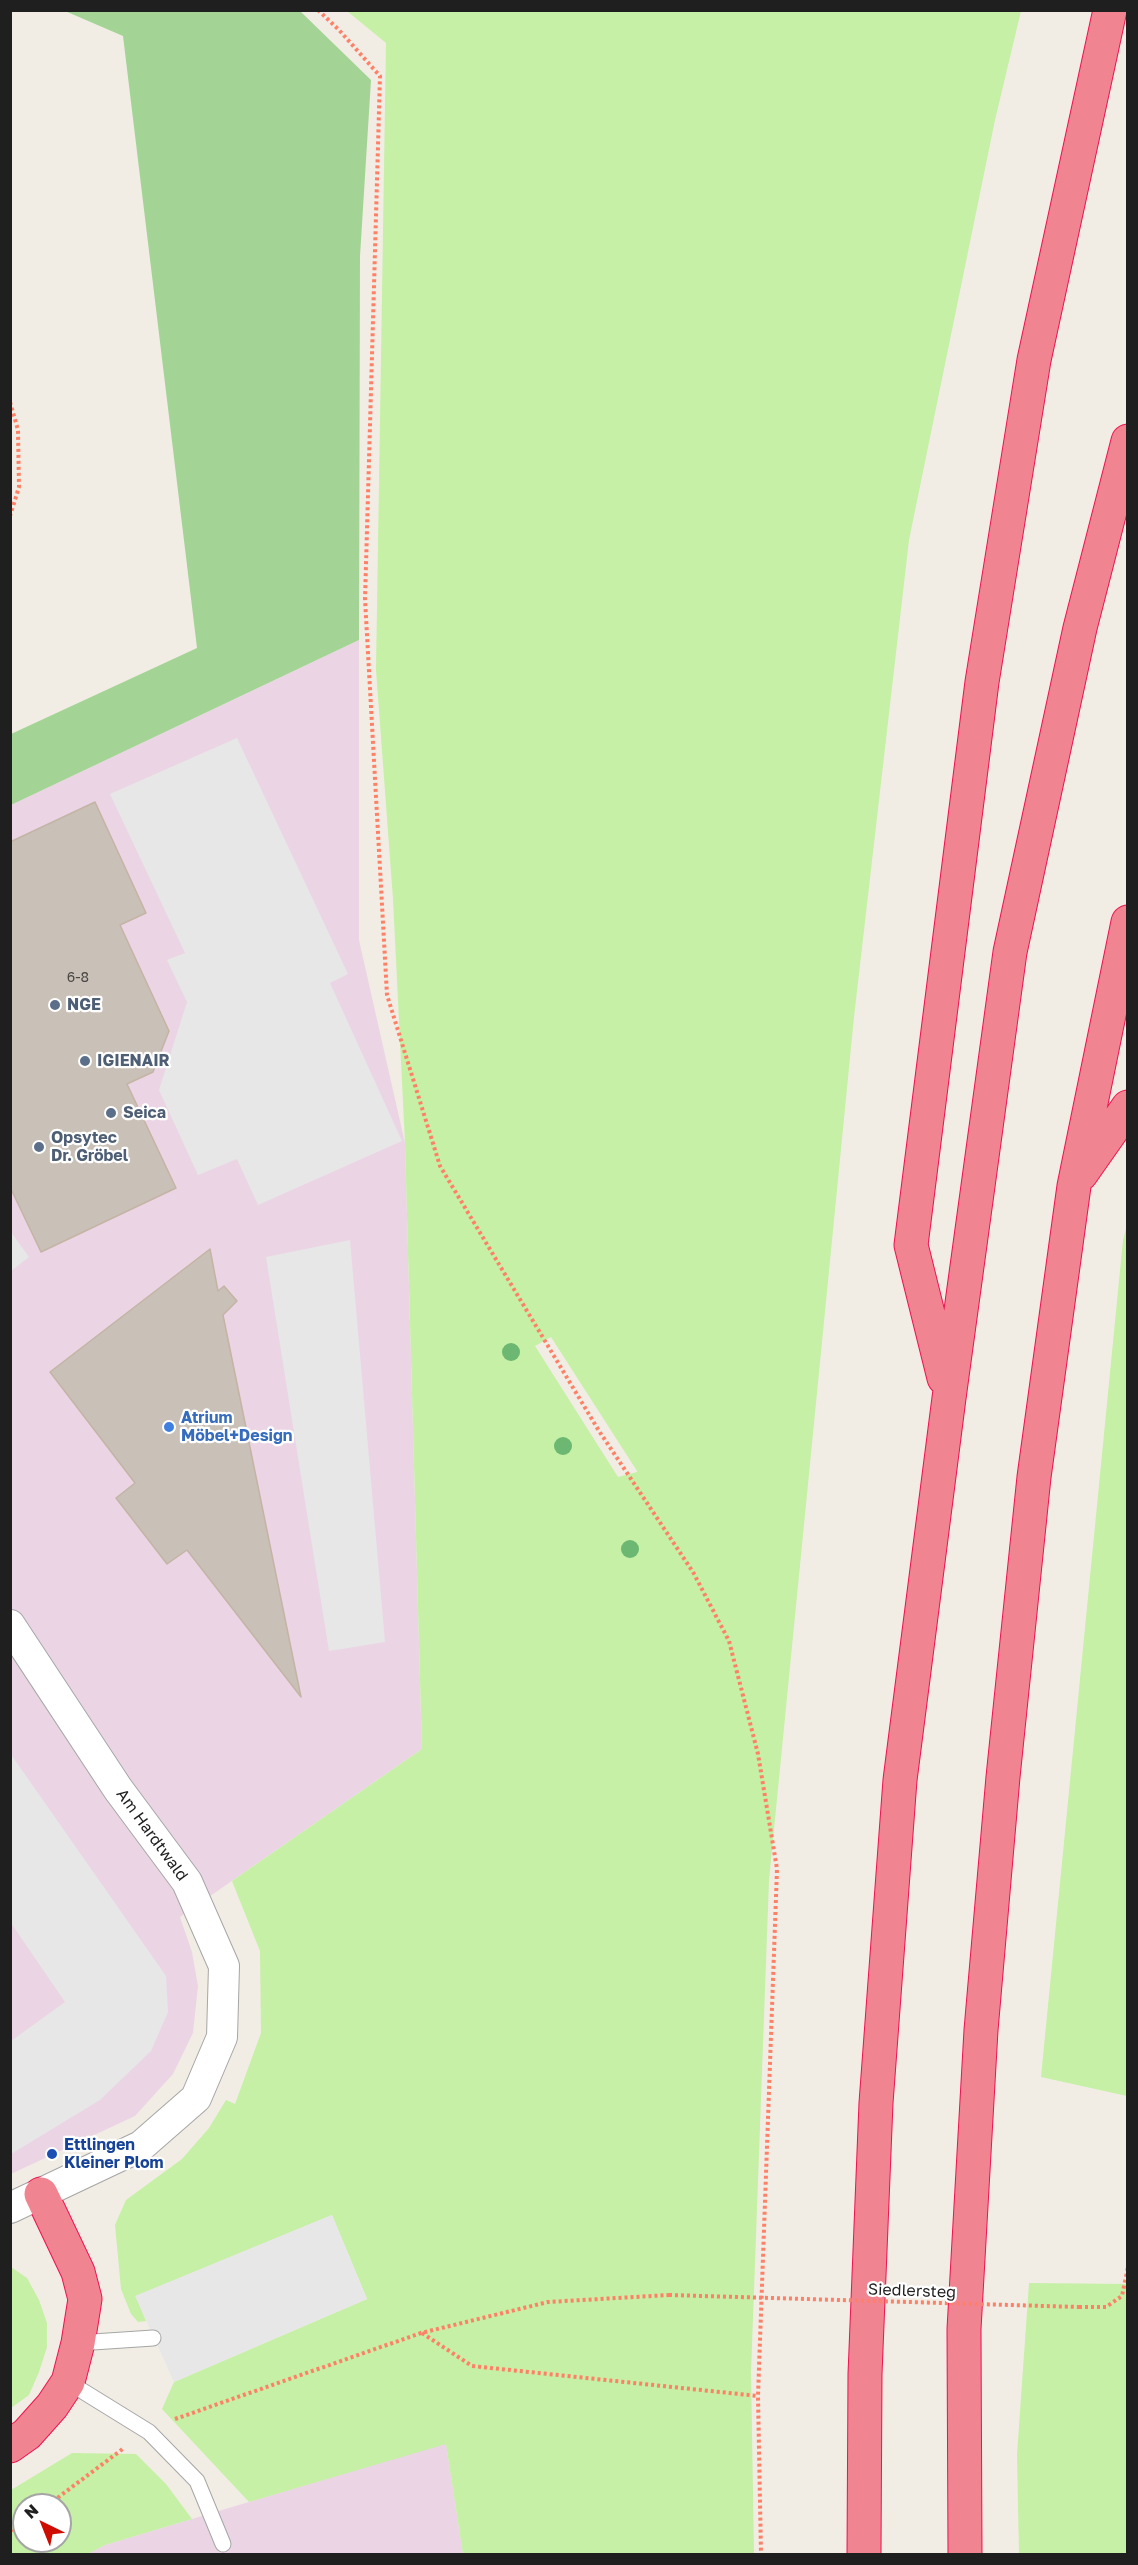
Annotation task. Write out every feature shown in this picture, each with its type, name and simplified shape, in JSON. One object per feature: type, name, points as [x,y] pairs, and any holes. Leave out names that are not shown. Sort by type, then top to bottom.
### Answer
[{"type":"highway","points":[[949,1398],[911,1245],[982,682],[1034,360],[1110,10]]},
{"type":"highway","points":[[864,2554],[865,2374],[876,2103],[900,1780],[1010,952],[1080,628],[1128,441]]},
{"type":"highway","points":[[965,2554],[964,2329],[981,2030],[1003,1777],[1034,1477],[1074,1186],[1128,922]]},
{"type":"highway","points":[[1074,1186],[1128,1107]]},
{"type":"highway","points":[[10,2446],[27,2434],[68,2382],[78,2343],[85,2299],[78,2272],[41,2194]]},
{"type":"street","name":"Am Hardtwald","points":[[10,1625],[118,1789],[187,1882],[224,1966],[222,2037],[196,2098],[141,2146],[10,2208]]},
{"type":"lane","points":[[78,2343],[153,2338]]},
{"type":"lane","points":[[68,2382],[149,2432],[197,2481],[223,2544]]},
{"type":"path","points":[[318,10],[380,76],[365,599],[387,995],[440,1166],[599,1431],[693,1572],[729,1641],[758,1754],[777,1869],[758,2396],[761,2554]]},
{"type":"path","points":[[10,402],[18,430],[18,487],[10,516]]},
{"type":"path","name":"Siedlersteg","points":[[65,2493],[149,2432],[178,2418],[421,2333],[548,2302],[669,2295],[1106,2307],[1122,2296],[1128,2267]]},
{"type":"path","points":[[421,2333],[472,2366],[758,2396]]},
{"type":"shaded area","points":[[359,640],[359,940],[405,1143],[422,1749],[180,1917],[192,1952],[198,1986],[193,2033],[173,2074],[135,2116],[11,2174],[11,805]]},
{"type":"shaded area","points":[[237,738],[348,974],[330,983],[402,1141],[258,1205],[237,1159],[198,1175],[159,1090],[187,1002],[167,960],[185,953],[110,794]]},
{"type":"shaded area","points":[[11,1232],[29,1257],[11,1271]]},
{"type":"shaded area","points":[[350,1240],[385,1642],[329,1651],[266,1257]]},
{"type":"shaded area","points":[[10,1753],[166,1976],[168,2012],[151,2051],[100,2100],[11,2154],[11,2041],[65,2002],[11,1923]]},
{"type":"shaded area","points":[[332,2215],[367,2299],[174,2382],[135,2296]]},
{"type":"shaded area","points":[[446,2443],[463,2554],[88,2554],[105,2545]]},
{"type":"green space","points":[[65,11],[300,11],[371,80],[360,256],[359,640],[11,805],[11,734],[197,648],[123,36]]},
{"type":"green space","points":[[347,11],[1021,11],[995,120],[909,540],[854,1017],[769,1880],[751,2372],[754,2554],[463,2554],[446,2444],[249,2502],[162,2409],[174,2382],[367,2299],[332,2215],[136,2296],[146,2321],[138,2322],[131,2314],[121,2289],[115,2225],[126,2200],[182,2159],[209,2128],[226,2100],[235,2104],[261,2033],[260,1951],[232,1881],[422,1749],[405,1143],[393,899],[376,670],[386,43]],"holes":[[[551,1337],[637,1471],[618,1477],[535,1346]]]},
{"type":"green space","points":[[1127,1225],[1127,2096],[1041,2077],[1123,1240]]},
{"type":"green space","points":[[11,2267],[27,2278],[39,2300],[47,2323],[47,2347],[29,2395],[11,2408]]},
{"type":"green space","points":[[1029,2283],[1127,2284],[1127,2554],[1019,2554],[1017,2455]]},
{"type":"green space","points":[[72,2453],[136,2454],[166,2484],[192,2519],[105,2545],[88,2554],[11,2554],[11,2490]]},
{"type":"building","points":[[95,802],[146,913],[120,925],[169,1031],[153,1072],[127,1084],[176,1188],[41,1252],[10,1187],[10,842]]},
{"type":"building","name":"Atrium Möbel+Design","points":[[210,1249],[218,1291],[224,1286],[237,1301],[223,1315],[301,1697],[187,1550],[167,1564],[116,1498],[135,1483],[50,1372]]},
{"type":"place","name":"NGE","points":[[55,1005]]},
{"type":"place","name":"IGIENAIR","points":[[85,1061]]},
{"type":"place","name":"Seica","points":[[111,1113]]},
{"type":"place","name":"Opsytec Dr. Gröbel","points":[[39,1147]]},
{"type":"place","name":"Atrium Möbel+Design","points":[[169,1427]]},
{"type":"place","name":"Ettlingen Kleiner Plom","points":[[52,2154]]}]
